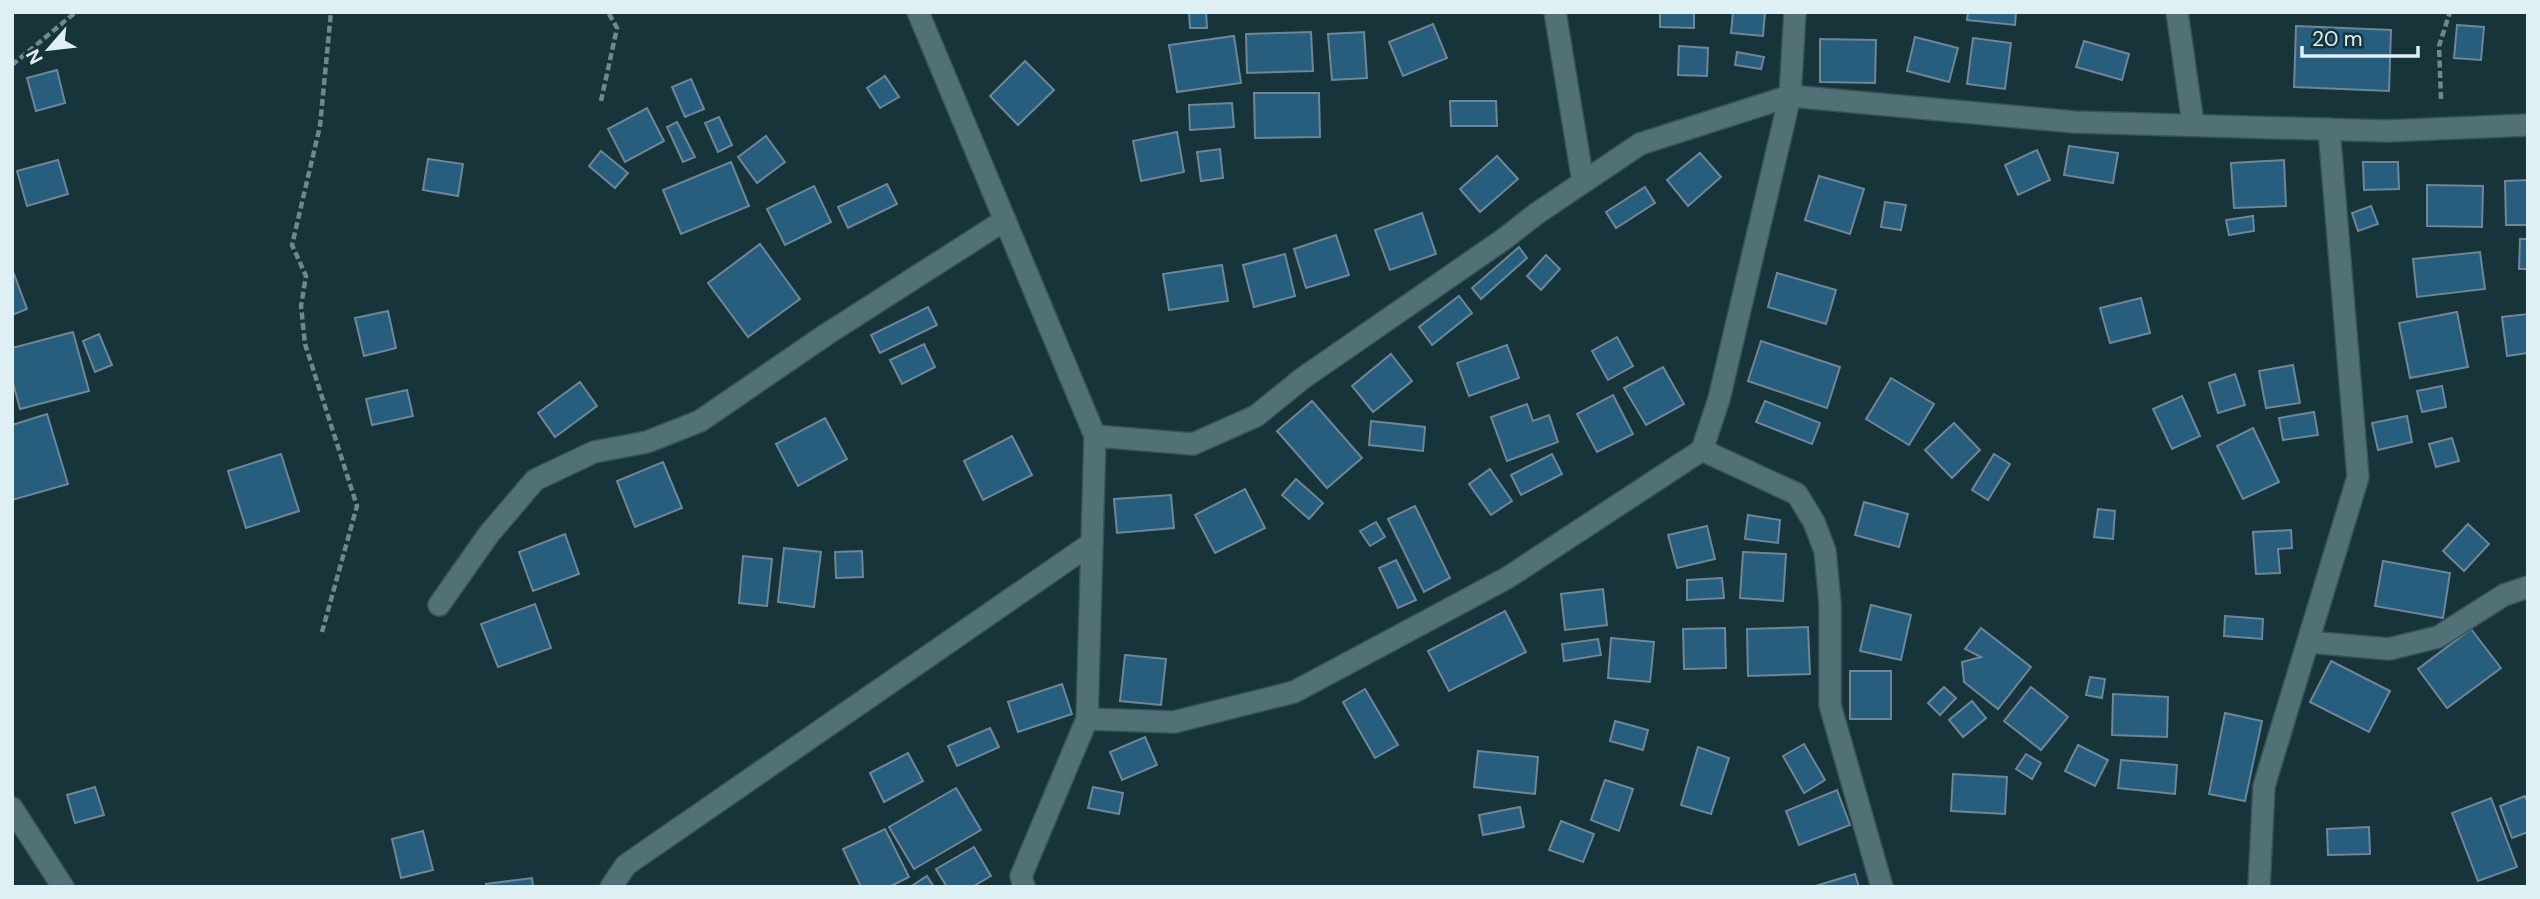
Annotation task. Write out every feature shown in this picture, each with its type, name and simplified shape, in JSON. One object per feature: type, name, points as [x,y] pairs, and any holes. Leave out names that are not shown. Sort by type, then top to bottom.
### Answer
[{"type":"street","points":[[918,12],[1095,436],[1087,719],[1021,876],[1024,887]]},
{"type":"street","points":[[1555,12],[1583,182]]},
{"type":"street","points":[[1087,719],[1174,722],[1294,692],[1507,578],[1702,450],[1719,399],[1790,96],[1795,12]]},
{"type":"street","points":[[2176,12],[2193,124]]},
{"type":"street","points":[[1095,436],[1193,444],[1256,416],[1303,378],[1640,144],[1790,96],[2074,122],[2329,130],[2528,125]]},
{"type":"street","points":[[2259,887],[2263,786],[2358,477],[2329,130]]},
{"type":"street","points":[[439,605],[489,534],[535,480],[594,452],[647,442],[700,421],[827,334],[1005,220]]},
{"type":"street","points":[[1702,450],[1797,494],[1814,522],[1825,551],[1830,604],[1830,705],[1882,887]]},
{"type":"street","points":[[611,887],[626,865],[1092,543]]},
{"type":"street","points":[[2308,642],[2389,649],[2438,637],[2504,595],[2528,587]]},
{"type":"street","points":[[12,808],[63,887]]},
{"type":"path","points":[[12,65],[75,12]]},
{"type":"path","points":[[322,632],[357,506],[304,344],[301,306],[306,276],[292,245],[320,126],[331,15],[324,12]]},
{"type":"path","points":[[601,101],[617,28],[608,12]]},
{"type":"path","points":[[2410,130],[2441,106],[2439,46],[2449,12]]},
{"type":"building","points":[[1189,12],[1206,12],[1207,28],[1190,28]]},
{"type":"building","points":[[1660,12],[1694,12],[1694,28],[1660,27]]},
{"type":"building","points":[[1733,12],[1765,12],[1763,36],[1731,33]]},
{"type":"building","points":[[1968,12],[2016,12],[2015,25],[1967,20]]},
{"type":"building","points":[[1433,24],[1447,58],[1403,76],[1389,42]]},
{"type":"building","points":[[2457,25],[2484,27],[2481,60],[2454,58]]},
{"type":"building","points":[[2296,26],[2391,30],[2389,91],[2294,87]]},
{"type":"building","points":[[1311,32],[1313,71],[1247,73],[1246,34]]},
{"type":"building","points":[[1364,32],[1367,78],[1332,80],[1328,34]]},
{"type":"building","points":[[1234,36],[1241,83],[1177,92],[1169,45]]},
{"type":"building","points":[[1915,37],[1958,48],[1949,82],[1907,71]]},
{"type":"building","points":[[1973,38],[2011,43],[2005,89],[1967,84]]},
{"type":"building","points":[[1820,39],[1876,40],[1875,83],[1820,82]]},
{"type":"building","points":[[2084,41],[2129,54],[2122,80],[2076,67]]},
{"type":"building","points":[[1679,46],[1708,48],[1707,76],[1678,75]]},
{"type":"building","points":[[1737,52],[1764,57],[1761,69],[1735,65]]},
{"type":"building","points":[[1025,61],[1054,90],[1018,125],[990,96]]},
{"type":"building","points":[[57,70],[65,103],[36,111],[27,78]]},
{"type":"building","points":[[885,76],[899,97],[880,108],[867,88]]},
{"type":"building","points":[[691,79],[704,109],[685,117],[672,87]]},
{"type":"building","points":[[1254,93],[1319,93],[1320,137],[1255,138]]},
{"type":"building","points":[[1450,101],[1496,101],[1497,126],[1451,126]]},
{"type":"building","points":[[1232,103],[1234,127],[1190,130],[1189,105]]},
{"type":"building","points":[[647,108],[664,141],[625,162],[608,129]]},
{"type":"building","points":[[719,117],[732,145],[718,152],[705,123]]},
{"type":"building","points":[[677,122],[695,157],[683,162],[667,127]]},
{"type":"building","points":[[1177,132],[1184,172],[1141,181],[1133,141]]},
{"type":"building","points":[[766,136],[785,162],[757,183],[738,157]]},
{"type":"building","points":[[2069,146],[2118,153],[2113,183],[2064,175]]},
{"type":"building","points":[[1220,149],[1223,178],[1201,181],[1197,152]]},
{"type":"building","points":[[2037,150],[2050,180],[2018,195],[2005,165]]},
{"type":"building","points":[[601,151],[628,173],[615,188],[589,166]]},
{"type":"building","points":[[1700,153],[1721,177],[1688,206],[1667,180]]},
{"type":"building","points":[[1497,156],[1518,179],[1480,212],[1460,189]]},
{"type":"building","points":[[428,159],[463,164],[458,196],[423,190]]},
{"type":"building","points":[[58,160],[68,194],[27,206],[17,171]]},
{"type":"building","points":[[2284,160],[2286,206],[2234,208],[2231,163]]},
{"type":"building","points":[[731,162],[749,206],[681,234],[663,190]]},
{"type":"building","points":[[2363,162],[2398,162],[2399,189],[2364,190]]},
{"type":"building","points":[[1819,176],[1864,189],[1850,234],[1805,220]]},
{"type":"building","points":[[2528,180],[2528,225],[2506,225],[2505,181]]},
{"type":"building","points":[[887,184],[897,204],[848,228],[838,207]]},
{"type":"building","points":[[2427,185],[2483,186],[2482,227],[2427,226]]},
{"type":"building","points":[[814,186],[831,222],[785,245],[767,209]]},
{"type":"building","points":[[1645,187],[1655,203],[1616,228],[1606,212]]},
{"type":"building","points":[[1885,202],[1906,205],[1901,230],[1881,227]]},
{"type":"building","points":[[2371,206],[2378,224],[2358,231],[2352,213]]},
{"type":"building","points":[[1422,213],[1436,254],[1390,270],[1375,230]]},
{"type":"building","points":[[2253,216],[2254,231],[2229,235],[2226,220]]},
{"type":"building","points":[[1336,235],[1349,275],[1306,288],[1294,249]]},
{"type":"building","points":[[2520,239],[2528,239],[2528,269],[2519,269]]},
{"type":"building","points":[[760,244],[800,299],[748,337],[708,283]]},
{"type":"building","points":[[1519,247],[1527,258],[1481,299],[1472,288]]},
{"type":"building","points":[[2480,252],[2485,289],[2417,297],[2413,259]]},
{"type":"building","points":[[1285,254],[1295,296],[1254,307],[1243,265]]},
{"type":"building","points":[[1546,255],[1560,269],[1541,290],[1527,276]]},
{"type":"building","points":[[1222,265],[1228,301],[1169,310],[1163,274]]},
{"type":"building","points":[[1777,273],[1836,290],[1826,324],[1768,307]]},
{"type":"building","points":[[14,274],[27,309],[12,315],[12,275]]},
{"type":"building","points":[[1459,296],[1472,313],[1432,345],[1419,327]]},
{"type":"building","points":[[2141,298],[2150,333],[2110,343],[2100,308]]},
{"type":"building","points":[[928,307],[937,325],[880,353],[871,335]]},
{"type":"building","points":[[388,311],[396,348],[364,356],[355,318]]},
{"type":"building","points":[[2457,312],[2468,367],[2410,378],[2399,323]]},
{"type":"building","points":[[2528,314],[2528,353],[2507,356],[2502,317]]},
{"type":"building","points":[[73,332],[89,391],[20,409],[12,379],[12,348]]},
{"type":"building","points":[[99,334],[112,365],[95,372],[83,341]]},
{"type":"building","points":[[1617,337],[1633,366],[1608,380],[1592,351]]},
{"type":"building","points":[[1761,341],[1840,367],[1827,408],[1748,381]]},
{"type":"building","points":[[924,344],[935,367],[902,384],[890,360]]},
{"type":"building","points":[[1507,345],[1519,378],[1469,396],[1457,363]]},
{"type":"building","points":[[1391,354],[1412,381],[1373,412],[1352,386]]},
{"type":"building","points":[[2293,365],[2300,403],[2266,408],[2259,371]]},
{"type":"building","points":[[1663,367],[1684,404],[1646,425],[1624,388]]},
{"type":"building","points":[[2235,374],[2245,405],[2218,413],[2209,383]]},
{"type":"building","points":[[1891,378],[1934,404],[1909,445],[1866,419]]},
{"type":"building","points":[[580,382],[597,406],[555,437],[538,413]]},
{"type":"building","points":[[2442,386],[2446,407],[2422,412],[2417,391]]},
{"type":"building","points":[[407,390],[413,416],[372,425],[366,399]]},
{"type":"building","points":[[1613,395],[1633,434],[1597,452],[1577,414]]},
{"type":"building","points":[[2182,396],[2200,436],[2172,449],[2153,409]]},
{"type":"building","points":[[1312,401],[1362,458],[1327,488],[1277,431]]},
{"type":"building","points":[[1765,401],[1820,423],[1812,444],[1756,422]]},
{"type":"building","points":[[1527,404],[1533,421],[1549,415],[1558,442],[1507,461],[1491,417]]},
{"type":"building","points":[[2314,412],[2318,435],[2283,440],[2279,418]]},
{"type":"building","points":[[47,414],[68,484],[12,500],[12,425]]},
{"type":"building","points":[[2407,416],[2412,442],[2378,450],[2372,423]]},
{"type":"building","points":[[825,418],[847,459],[798,486],[776,444]]},
{"type":"building","points":[[1371,421],[1425,427],[1423,451],[1369,445]]},
{"type":"building","points":[[1954,423],[1980,450],[1952,478],[1925,450]]},
{"type":"building","points":[[2253,428],[2279,482],[2243,499],[2217,446]]},
{"type":"building","points":[[1012,436],[1032,475],[983,500],[964,461]]},
{"type":"building","points":[[2452,438],[2459,461],[2436,467],[2429,444]]},
{"type":"building","points":[[281,454],[299,511],[246,528],[228,471]]},
{"type":"building","points":[[1552,454],[1562,474],[1521,495],[1511,475]]},
{"type":"building","points":[[1994,454],[2010,464],[1988,500],[1972,490]]},
{"type":"building","points":[[663,462],[682,508],[635,527],[617,481]]},
{"type":"building","points":[[1490,469],[1512,501],[1491,515],[1469,484]]},
{"type":"building","points":[[1296,479],[1323,503],[1309,519],[1282,495]]},
{"type":"building","points":[[1245,489],[1265,528],[1215,553],[1195,515]]},
{"type":"building","points":[[1171,495],[1174,528],[1117,533],[1114,499]]},
{"type":"building","points":[[1864,502],[1908,514],[1899,547],[1855,535]]},
{"type":"building","points":[[1415,506],[1450,578],[1424,592],[1388,519]]},
{"type":"building","points":[[2098,509],[2115,511],[2113,539],[2094,537]]},
{"type":"building","points":[[1748,515],[1780,520],[1778,543],[1745,539]]},
{"type":"building","points":[[1376,522],[1385,537],[1370,546],[1360,531]]},
{"type":"building","points":[[2468,524],[2489,544],[2464,571],[2443,551]]},
{"type":"building","points":[[1707,526],[1715,559],[1677,568],[1668,535]]},
{"type":"building","points":[[2291,530],[2292,548],[2278,549],[2280,573],[2256,574],[2253,532]]},
{"type":"building","points":[[565,534],[579,574],[533,591],[519,552]]},
{"type":"building","points":[[784,548],[821,552],[814,607],[778,602]]},
{"type":"building","points":[[862,551],[863,577],[836,578],[835,552]]},
{"type":"building","points":[[1743,552],[1786,554],[1783,601],[1740,598]]},
{"type":"building","points":[[743,556],[772,559],[767,606],[739,603]]},
{"type":"building","points":[[1396,560],[1416,600],[1398,608],[1379,568]]},
{"type":"building","points":[[2383,561],[2450,573],[2443,618],[2375,606]]},
{"type":"building","points":[[1722,578],[1724,598],[1687,600],[1687,580]]},
{"type":"building","points":[[1603,589],[1607,625],[1565,630],[1561,594]]},
{"type":"building","points":[[535,604],[551,648],[498,667],[481,624]]},
{"type":"building","points":[[1871,605],[1911,615],[1901,660],[1860,651]]},
{"type":"building","points":[[1505,611],[1526,652],[1449,691],[1428,651]]},
{"type":"building","points":[[2225,616],[2263,619],[2262,639],[2224,636]]},
{"type":"building","points":[[1808,627],[1810,674],[1748,676],[1747,629]]},
{"type":"building","points":[[1725,628],[1726,668],[1684,669],[1683,629]]},
{"type":"building","points":[[1981,628],[2031,667],[1998,709],[1964,682],[1962,662],[1981,657],[1965,649]]},
{"type":"building","points":[[2471,629],[2501,668],[2447,708],[2418,669]]},
{"type":"building","points":[[1611,638],[1654,642],[1650,682],[1608,678]]},
{"type":"building","points":[[1598,639],[1601,655],[1564,661],[1562,644]]},
{"type":"building","points":[[1125,655],[1166,659],[1161,705],[1120,701]]},
{"type":"building","points":[[2331,661],[2390,691],[2369,732],[2310,702]]},
{"type":"building","points":[[1850,671],[1891,671],[1891,719],[1850,719]]},
{"type":"building","points":[[2090,677],[2105,679],[2102,698],[2086,695]]},
{"type":"building","points":[[1062,684],[1072,714],[1018,732],[1008,702]]},
{"type":"building","points":[[1944,687],[1956,698],[1940,715],[1928,703]]},
{"type":"building","points":[[2031,687],[2068,717],[2041,750],[2004,721]]},
{"type":"building","points":[[1365,689],[1398,745],[1375,758],[1343,702]]},
{"type":"building","points":[[2113,694],[2168,697],[2167,737],[2112,735]]},
{"type":"building","points":[[1972,701],[1986,718],[1963,737],[1949,720]]},
{"type":"building","points":[[2225,713],[2262,721],[2245,801],[2209,794]]},
{"type":"building","points":[[1615,721],[1648,730],[1643,750],[1610,741]]},
{"type":"building","points":[[990,728],[999,747],[957,766],[948,746]]},
{"type":"building","points":[[1145,737],[1157,765],[1122,780],[1110,752]]},
{"type":"building","points":[[1804,744],[1825,780],[1804,793],[1783,756]]},
{"type":"building","points":[[2078,745],[2108,760],[2095,786],[2065,771]]},
{"type":"building","points":[[1698,747],[1729,758],[1711,814],[1681,805]]},
{"type":"building","points":[[1478,751],[1538,757],[1535,794],[1474,787]]},
{"type":"building","points":[[908,753],[923,781],[884,802],[870,773]]},
{"type":"building","points":[[2026,754],[2041,763],[2032,779],[2016,769]]},
{"type":"building","points":[[2121,760],[2177,765],[2175,794],[2118,788]]},
{"type":"building","points":[[1953,774],[2007,777],[2005,814],[1951,811]]},
{"type":"building","points":[[1605,780],[1633,789],[1619,831],[1591,820]]},
{"type":"building","points":[[95,787],[104,815],[75,823],[67,795]]},
{"type":"building","points":[[1093,787],[1123,793],[1119,814],[1088,808]]},
{"type":"building","points":[[956,788],[981,830],[914,869],[889,827]]},
{"type":"building","points":[[1837,790],[1850,825],[1799,845],[1786,811]]},
{"type":"building","points":[[2525,796],[2528,803],[2528,832],[2512,838],[2500,806]]},
{"type":"building","points":[[2491,798],[2517,867],[2478,881],[2452,813]]},
{"type":"building","points":[[1520,807],[1524,827],[1483,835],[1479,815]]},
{"type":"building","points":[[1561,821],[1594,834],[1583,862],[1549,850]]},
{"type":"building","points":[[2369,827],[2370,854],[2328,855],[2327,829]]},
{"type":"building","points":[[885,829],[909,877],[889,887],[861,887],[843,849]]},
{"type":"building","points":[[423,831],[433,870],[401,878],[392,839]]},
{"type":"building","points":[[974,847],[991,876],[972,887],[947,887],[936,869]]},
{"type":"building","points":[[1855,874],[1859,887],[1812,887]]},
{"type":"building","points":[[927,876],[934,887],[910,887]]},
{"type":"building","points":[[532,878],[533,887],[486,887],[486,884]]}]
